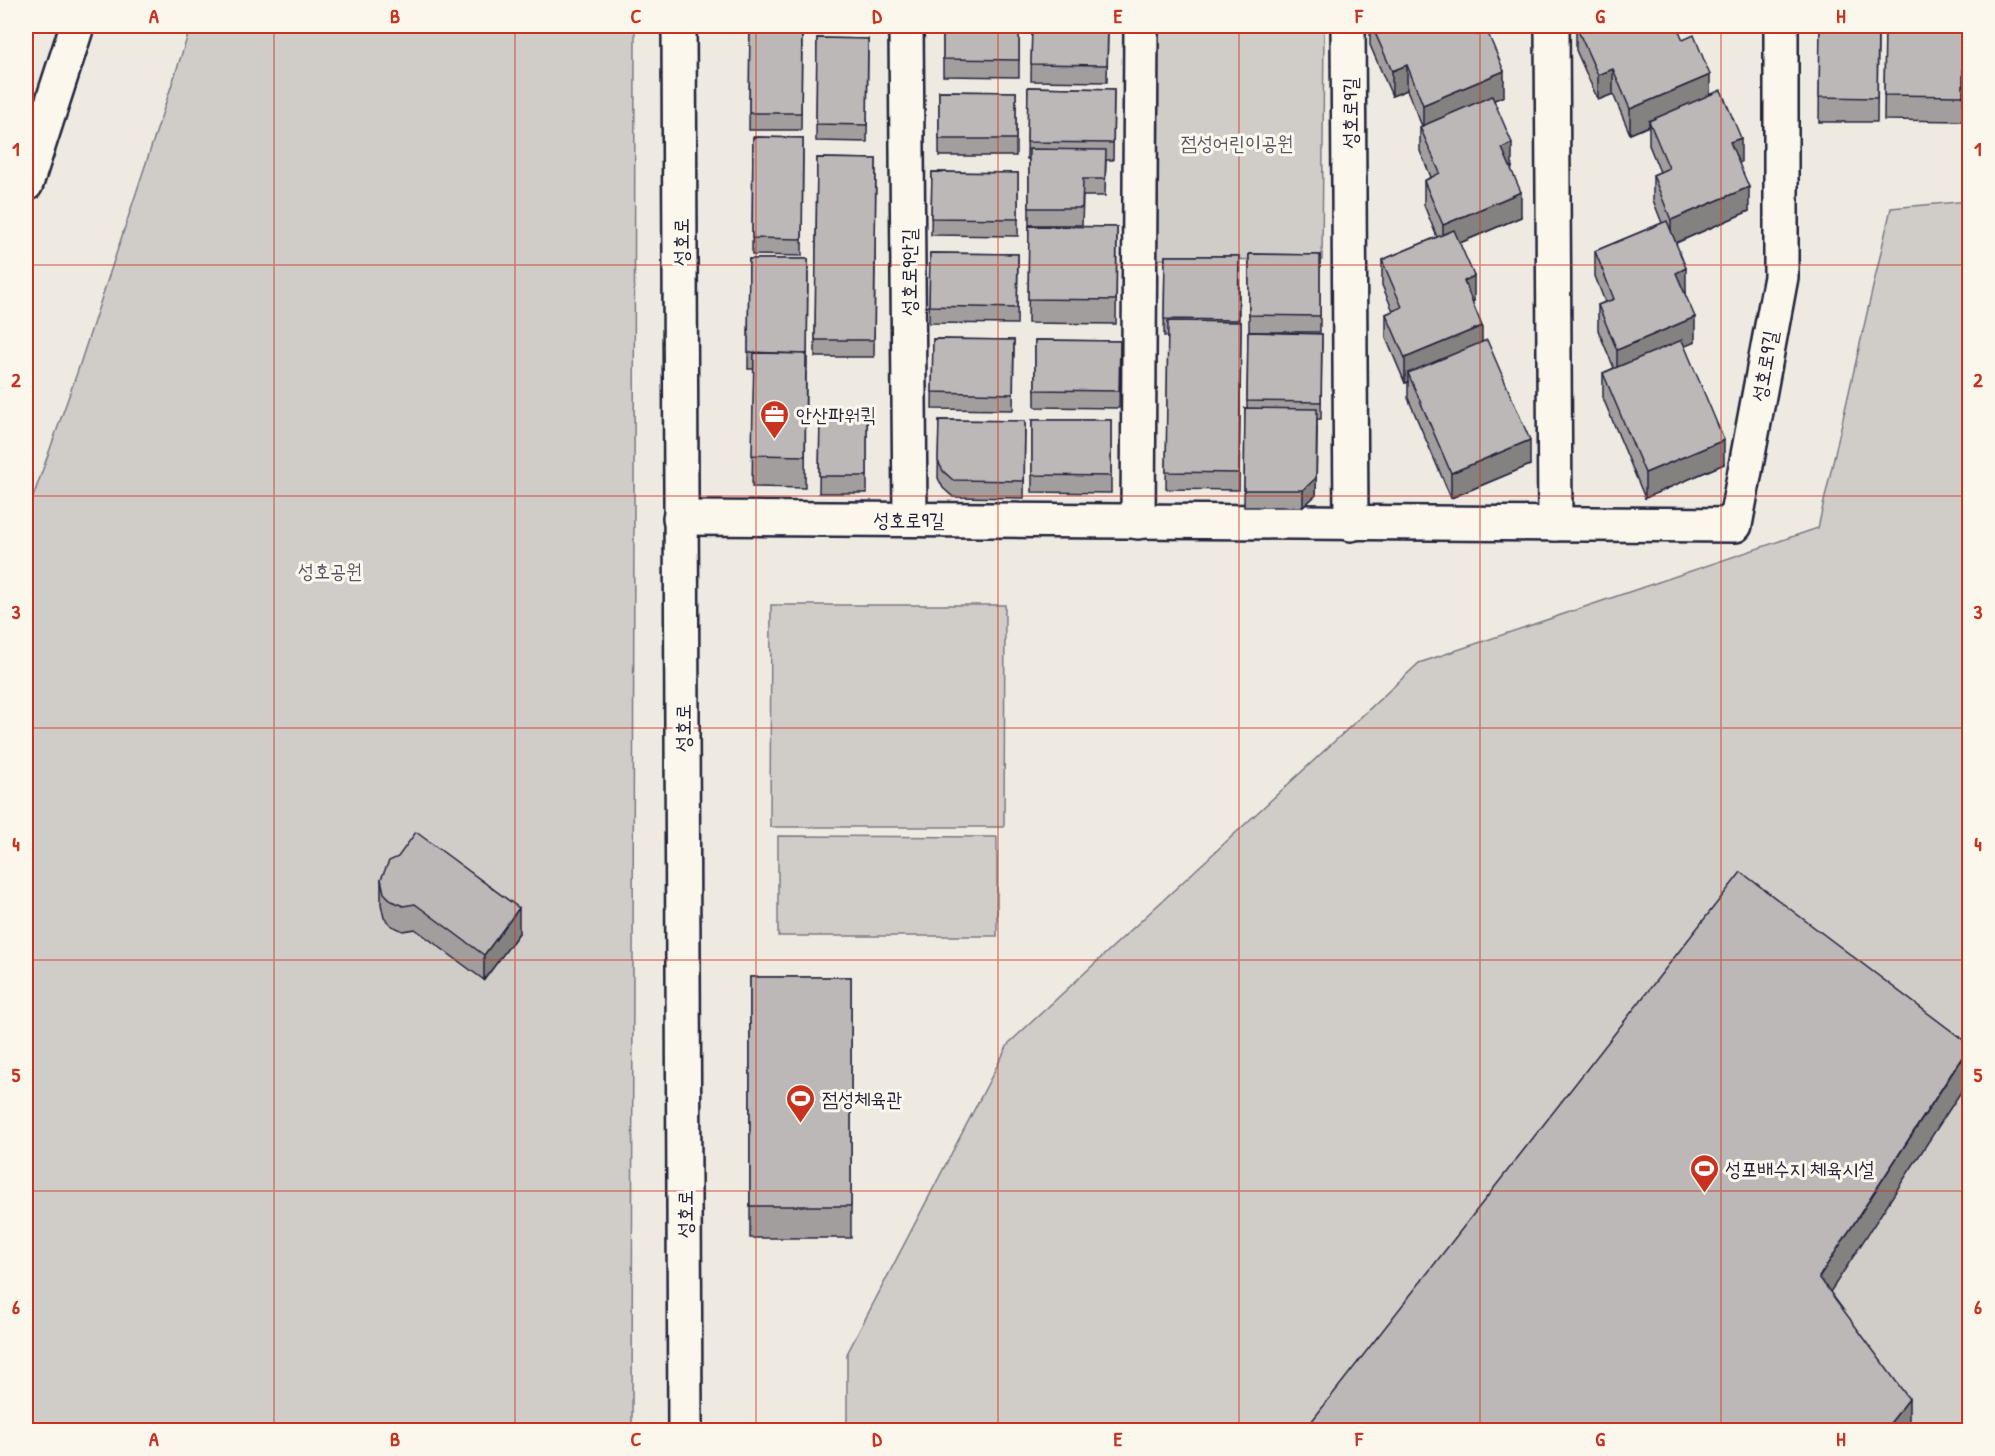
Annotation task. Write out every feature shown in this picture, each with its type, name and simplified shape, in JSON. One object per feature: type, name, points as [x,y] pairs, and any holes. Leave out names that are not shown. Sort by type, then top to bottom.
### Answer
[{"type":"main road","points":[[26,184],[77,26]]},
{"type":"main road","name":"성호로","points":[[680,26],[685,1431]]},
{"type":"main road","name":"성호로9안길","points":[[906,26],[910,519]]},
{"type":"main road","points":[[1138,522],[1141,26]]},
{"type":"main road","name":"성호로9길","points":[[1348,26],[1352,524]]},
{"type":"main road","points":[[1552,26],[1555,524]]},
{"type":"main road","name":"성호로9길","points":[[680,518],[1735,525],[1780,277],[1781,26]]},
{"type":"green space","name":"성호공원","points":[[191,26],[635,26],[632,1430],[26,1430],[26,517],[77,373]]},
{"type":"green space","name":"점성어린이공원","points":[[1152,26],[1324,26],[1322,260],[1150,259]]},
{"type":"green space","points":[[1969,201],[1969,1430],[847,1430],[847,1354],[1009,1043],[1419,663],[1818,528],[1891,208]]},
{"type":"green space","points":[[771,605],[1005,605],[1004,827],[770,827]]},
{"type":"green space","points":[[778,836],[997,837],[997,936],[778,936]]},
{"type":"building","points":[[750,26],[802,26],[801,113],[749,113]]},
{"type":"building","points":[[943,26],[1019,26],[1019,60],[943,59]]},
{"type":"building","points":[[1032,26],[1108,26],[1107,65],[1031,64]]},
{"type":"building","points":[[1372,26],[1472,26],[1477,35],[1487,31],[1504,71],[1423,105],[1407,65],[1392,71]]},
{"type":"building","points":[[1576,26],[1677,26],[1683,40],[1694,35],[1710,75],[1630,109],[1613,69],[1598,75]]},
{"type":"building","points":[[1820,26],[1878,26],[1877,98],[1819,97]]},
{"type":"building","points":[[1885,26],[1963,26],[1963,96],[1884,95]]},
{"type":"building","points":[[817,38],[868,39],[867,125],[816,124]]},
{"type":"building","points":[[1028,87],[1114,89],[1113,143],[1027,142]]},
{"type":"building","points":[[1721,90],[1741,138],[1730,142],[1749,187],[1671,220],[1653,175],[1669,168],[1649,121]]},
{"type":"building","points":[[939,91],[1016,92],[1016,139],[939,139]]},
{"type":"building","points":[[1492,96],[1512,143],[1502,148],[1521,192],[1443,225],[1424,181],[1440,173],[1420,127]]},
{"type":"building","points":[[753,137],[803,138],[802,239],[752,238]]},
{"type":"building","points":[[1029,149],[1106,150],[1105,179],[1083,179],[1082,208],[1029,208]]},
{"type":"building","points":[[817,158],[876,159],[874,340],[815,340]]},
{"type":"building","points":[[932,172],[1018,173],[1018,219],[931,218]]},
{"type":"building","points":[[1667,221],[1686,268],[1676,273],[1695,317],[1617,350],[1598,305],[1614,299],[1595,251]]},
{"type":"building","points":[[1029,226],[1117,227],[1116,300],[1028,299]]},
{"type":"building","points":[[1454,230],[1474,276],[1464,281],[1482,326],[1405,358],[1386,314],[1402,307],[1382,260]]},
{"type":"building","points":[[930,253],[1018,254],[1017,308],[929,306]]},
{"type":"building","points":[[1249,254],[1320,255],[1320,316],[1249,315]]},
{"type":"building","points":[[1165,256],[1239,256],[1238,320],[1164,319]]},
{"type":"building","points":[[749,259],[808,259],[807,354],[748,352]]},
{"type":"building","points":[[1168,321],[1241,322],[1239,473],[1166,472]]},
{"type":"building","points":[[1248,332],[1322,334],[1321,402],[1247,401]]},
{"type":"building","points":[[933,339],[1014,340],[1013,394],[932,392]]},
{"type":"building","points":[[1035,340],[1120,341],[1119,391],[1035,390]]},
{"type":"building","points":[[1487,340],[1530,440],[1451,473],[1408,373]]},
{"type":"building","points":[[1682,340],[1724,440],[1645,473],[1603,373]]},
{"type":"building","points":[[754,353],[806,354],[805,456],[752,455]]},
{"type":"building","points":[[1245,408],[1317,409],[1316,478],[1303,490],[1244,490]]},
{"type":"building","points":[[820,418],[867,419],[867,476],[819,476]]},
{"type":"building","points":[[939,420],[1025,421],[1024,481],[953,480],[943,471],[938,461]]},
{"type":"building","points":[[1032,420],[1111,420],[1111,476],[1032,475]]},
{"type":"building","points":[[416,832],[519,908],[484,955],[415,904],[403,906],[392,901],[384,893],[381,879],[389,861],[398,857]]},
{"type":"building","name":"성포배수지 체육시설","points":[[1741,872],[1970,1045],[1819,1277],[1909,1399],[1884,1431],[1304,1431]]},
{"type":"building","name":"점성체육관","points":[[750,977],[851,977],[851,1206],[750,1206]]},
{"type":"place","name":"안산파워퀵","points":[[775,440]]},
{"type":"place","name":"점성체육관","points":[[801,1124]]},
{"type":"place","name":"성포배수지 체육시설","points":[[1704,1194]]}]
